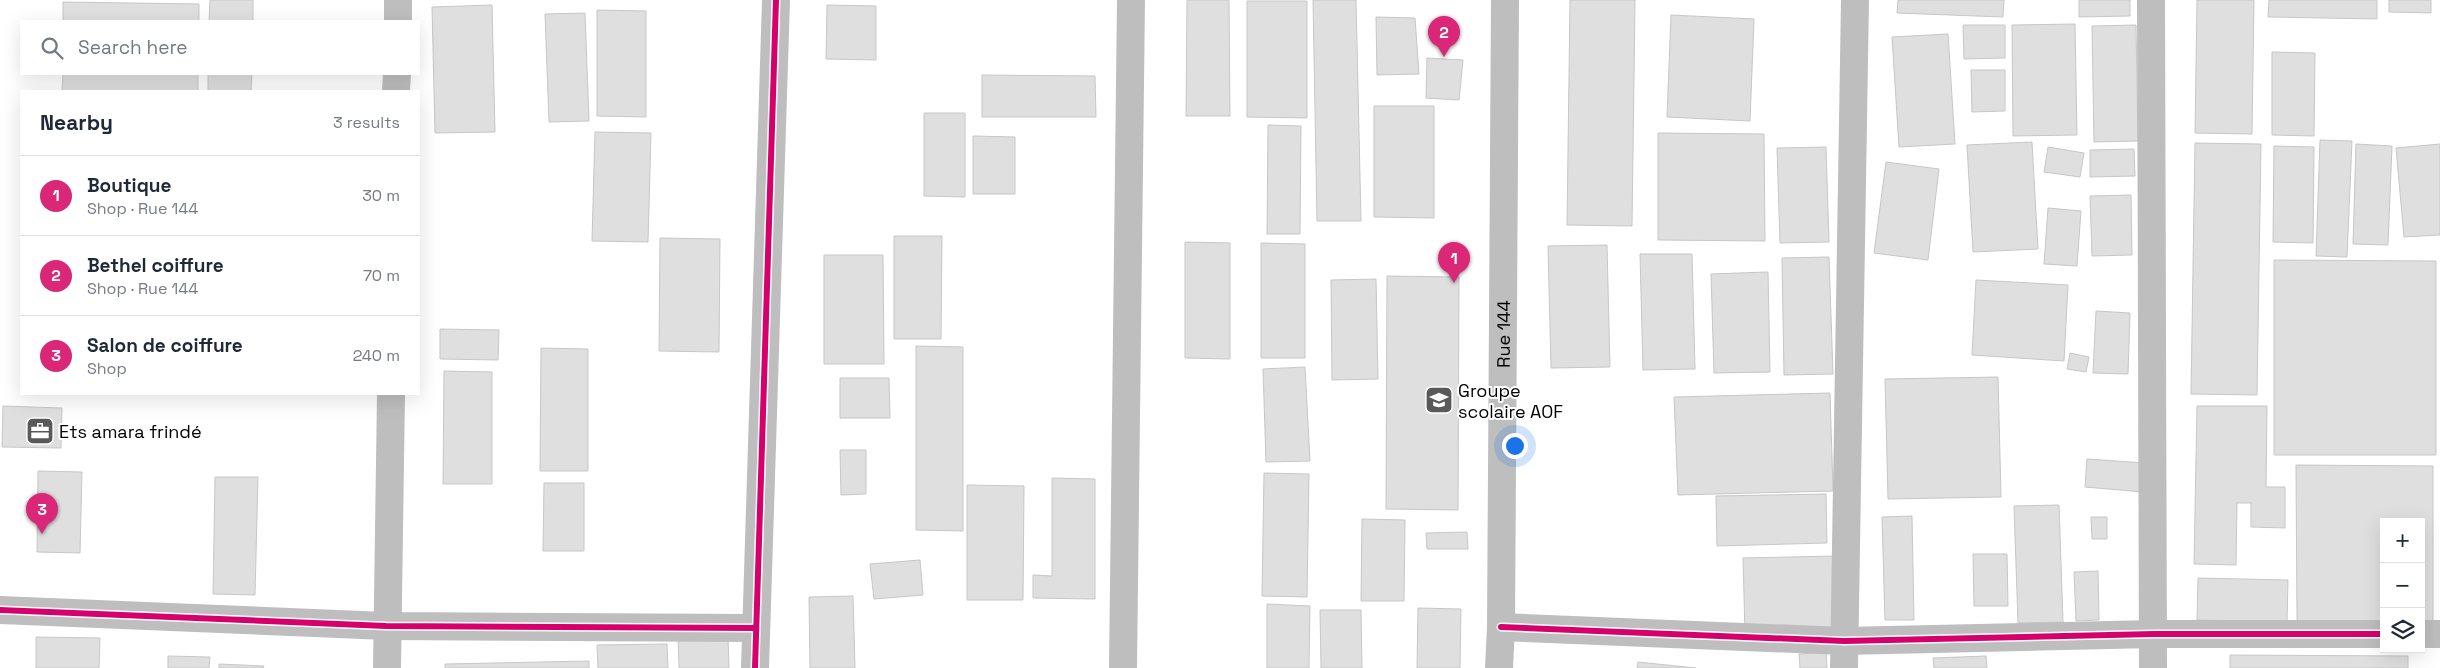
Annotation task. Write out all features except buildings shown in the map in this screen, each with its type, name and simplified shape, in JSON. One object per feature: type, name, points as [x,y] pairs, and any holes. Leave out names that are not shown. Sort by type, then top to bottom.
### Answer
[{"type":"street","points":[[398,0],[398,20]]},
{"type":"street","points":[[755,668],[776,0]]},
{"type":"street","points":[[1123,668],[1131,0]]},
{"type":"street","name":"Rue 144","points":[[1499,668],[1501,627],[1505,0]]},
{"type":"street","points":[[1844,668],[1855,0]]},
{"type":"street","points":[[2151,0],[2153,668]]},
{"type":"street","points":[[396,90],[397,75]]},
{"type":"street","points":[[387,668],[386,626],[391,395]]},
{"type":"street","points":[[0,610],[386,626],[756,628]]},
{"type":"street","points":[[1501,627],[1844,641],[2154,634],[2380,634]]},
{"type":"street","points":[[2425,634],[2440,634]]},
{"type":"cycle path","points":[[755,668],[776,0]]},
{"type":"cycle path","points":[[0,610],[386,626],[756,628]]},
{"type":"cycle path","points":[[1501,627],[1844,641],[2154,634],[2380,634]]},
{"type":"place","name":"Bethel coiffure","points":[[1444,57]]},
{"type":"place","name":"Boutique","points":[[1454,283]]},
{"type":"place","name":"Groupe scolaire AOF","points":[[1439,400]]},
{"type":"place","name":"Ets amara frindé","points":[[40,431]]},
{"type":"place","name":"Salon de coiffure","points":[[42,534]]}]
